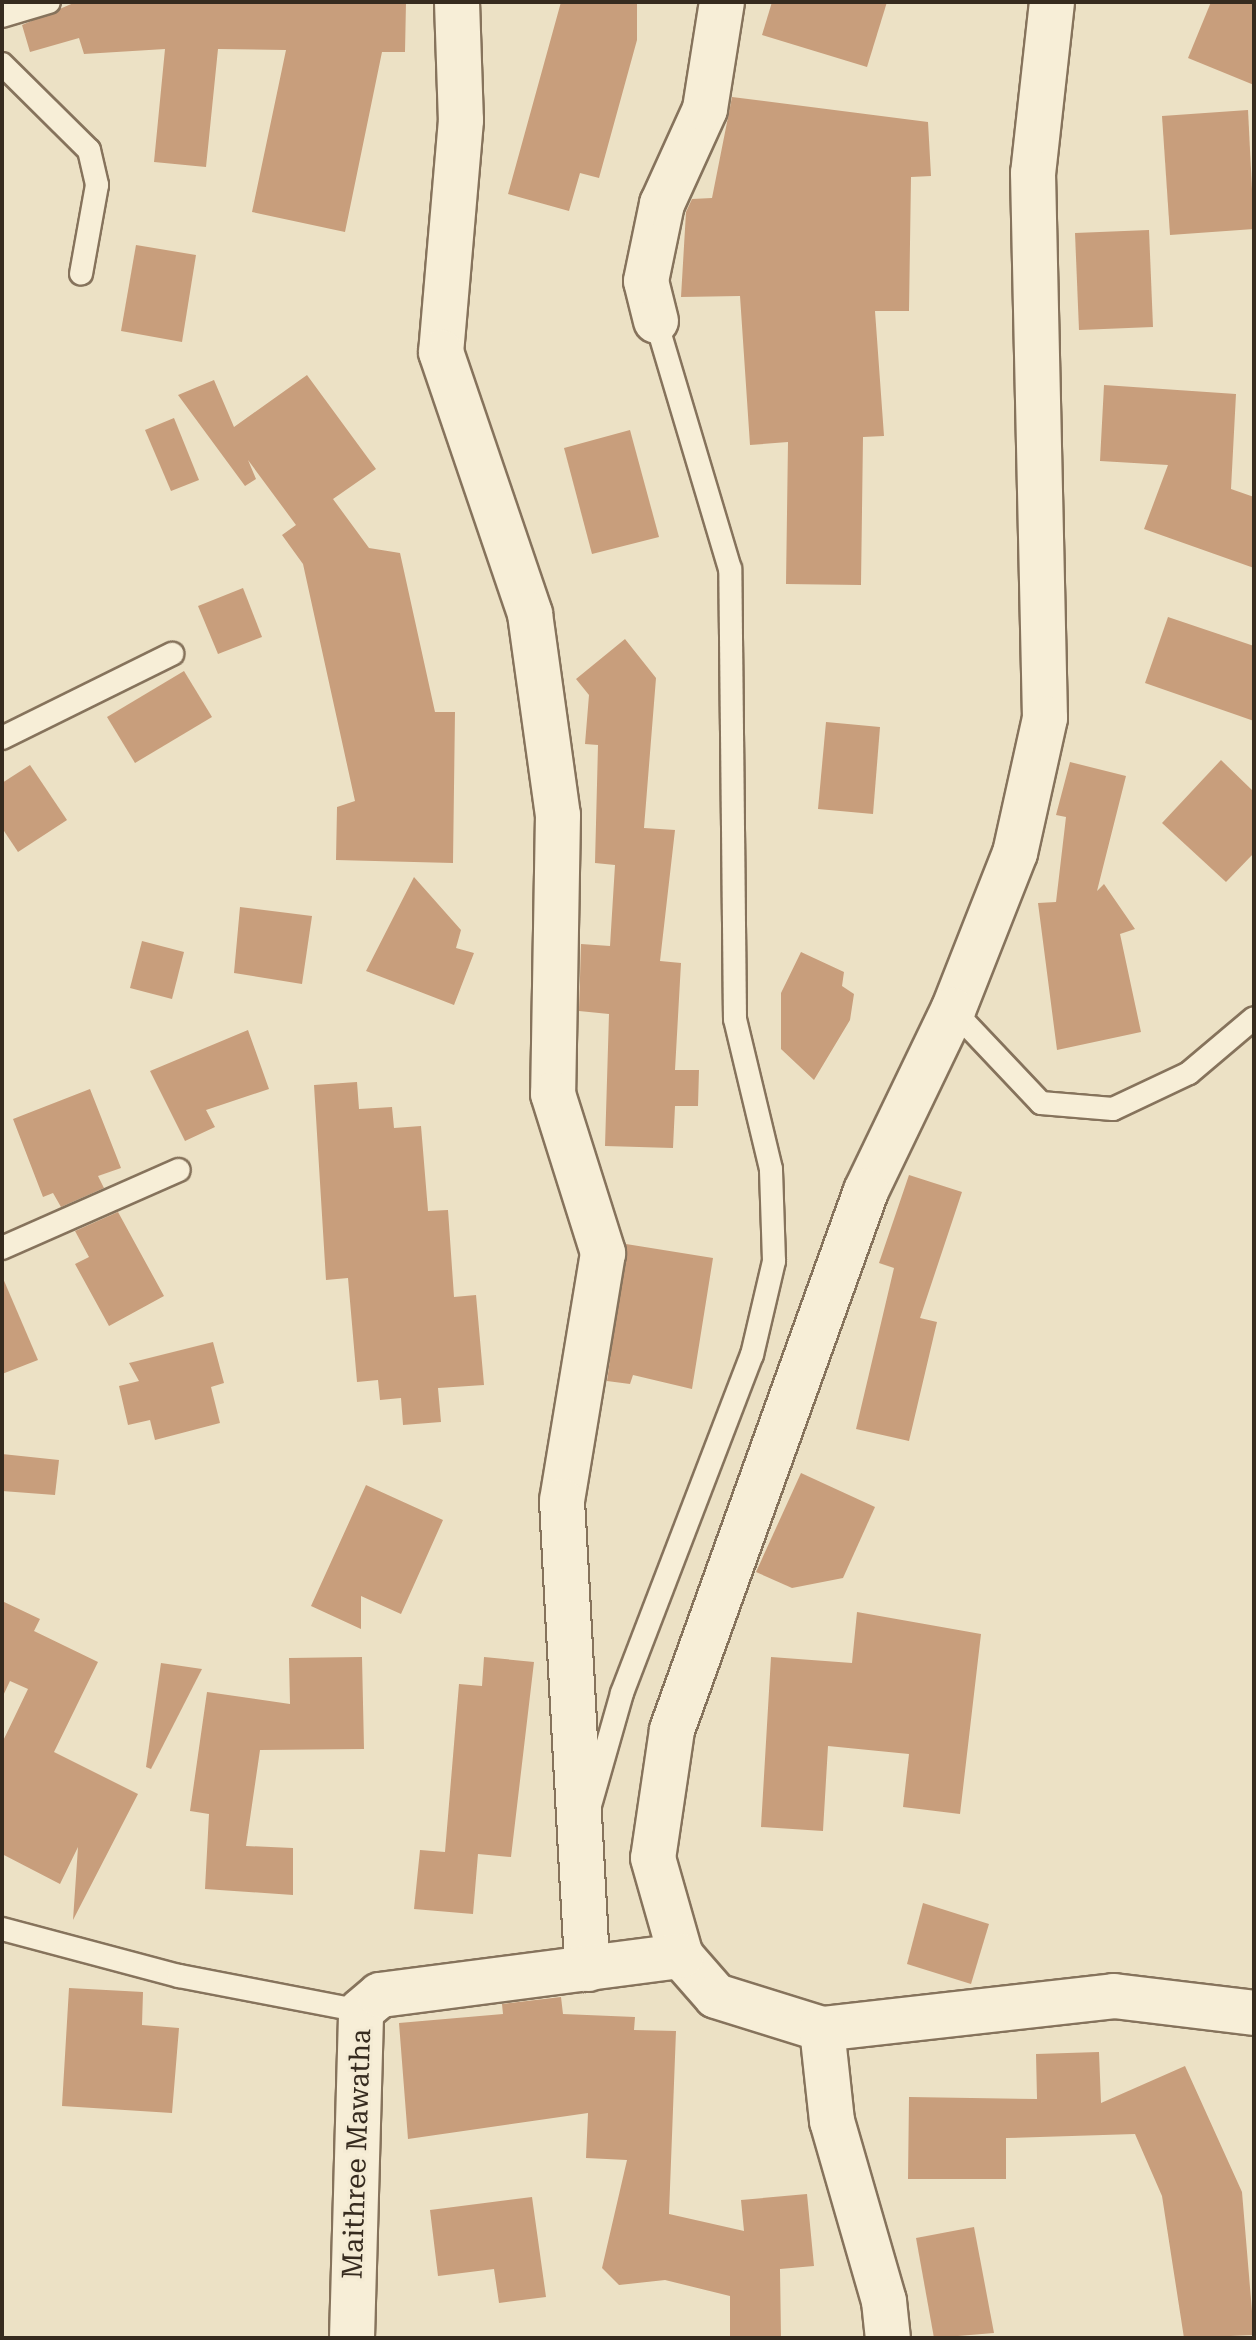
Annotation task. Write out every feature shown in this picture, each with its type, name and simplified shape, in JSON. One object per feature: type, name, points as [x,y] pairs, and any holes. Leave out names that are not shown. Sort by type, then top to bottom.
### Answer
[{"type":"street","points":[[457,2],[461,120],[441,352],[530,614],[558,815],[553,1094],[603,1253],[562,1501],[587,1969]]},
{"type":"street","points":[[656,321],[646,281],[652,250],[662,204],[705,109],[722,2]]},
{"type":"street","points":[[1052,2],[1033,173],[1045,718],[1015,853],[953,1010],[866,1191],[672,1730],[653,1858],[681,1956],[716,1996],[822,2029],[1114,1996],[1254,2013]]},
{"type":"street","name":"Maithree Mawatha","points":[[352,2338],[361,2011],[380,1995],[681,1956]]},
{"type":"street","points":[[822,2029],[832,2121],[884,2301],[888,2338]]},
{"type":"lane","points":[[2,16],[49,2]]},
{"type":"lane","points":[[2,64],[89,150],[97,185],[81,274]]},
{"type":"lane","points":[[579,1844],[622,1693],[752,1355],[774,1261],[771,1169],[735,1019],[730,569],[656,321]]},
{"type":"lane","points":[[2,738],[172,654]]},
{"type":"lane","points":[[953,1010],[1041,1103],[1113,1109],[1189,1073],[1254,1018]]},
{"type":"lane","points":[[2,1248],[179,1170]]},
{"type":"lane","points":[[2,1929],[179,1976],[361,2011]]},
{"type":"building","points":[[76,2],[406,2],[405,52],[382,52],[345,232],[252,212],[286,50],[218,49],[206,167],[154,162],[165,49],[84,54],[79,38],[30,52],[22,25]]},
{"type":"building","points":[[561,2],[637,2],[637,40],[599,178],[580,173],[569,211],[508,194]]},
{"type":"building","points":[[772,2],[887,2],[867,67],[762,35]]},
{"type":"building","points":[[1211,2],[1254,2],[1254,85],[1188,58]]},
{"type":"building","points":[[732,97],[928,122],[931,176],[911,177],[909,311],[875,311],[884,436],[863,437],[861,585],[786,584],[788,442],[750,445],[740,296],[681,297],[686,212],[692,199],[712,198]]},
{"type":"building","points":[[1248,110],[1254,229],[1170,235],[1162,116]]},
{"type":"building","points":[[1149,230],[1153,327],[1079,330],[1075,233]]},
{"type":"building","points":[[136,245],[196,255],[182,342],[121,331]]},
{"type":"building","points":[[307,375],[376,469],[333,499],[369,548],[400,553],[435,712],[455,712],[453,863],[336,860],[337,807],[355,801],[303,564],[282,535],[296,525],[248,460],[256,479],[245,486],[178,395],[214,380],[234,427]]},
{"type":"building","points":[[1104,385],[1236,394],[1231,489],[1254,497],[1254,568],[1144,529],[1168,465],[1100,461]]},
{"type":"building","points":[[174,418],[199,480],[171,491],[145,430]]},
{"type":"building","points":[[630,430],[659,537],[592,554],[564,448]]},
{"type":"building","points":[[243,588],[262,637],[218,654],[198,606]]},
{"type":"building","points":[[1168,617],[1254,646],[1254,721],[1145,683]]},
{"type":"building","points":[[625,639],[656,678],[644,828],[675,830],[660,961],[681,963],[675,1070],[699,1070],[698,1106],[675,1106],[673,1148],[605,1146],[609,1014],[579,1011],[581,944],[610,946],[615,865],[595,863],[598,745],[585,744],[589,695],[576,679]]},
{"type":"building","points":[[184,671],[212,717],[135,763],[107,717]]},
{"type":"building","points":[[826,722],[880,727],[873,814],[818,809]]},
{"type":"building","points":[[1221,760],[1254,792],[1254,853],[1226,882],[1162,823]]},
{"type":"building","points":[[1070,762],[1126,776],[1097,891],[1104,884],[1135,929],[1120,934],[1141,1032],[1057,1050],[1038,903],[1056,902],[1066,817],[1056,815]]},
{"type":"building","points":[[30,765],[67,820],[18,852],[2,828],[2,783]]},
{"type":"building","points":[[414,877],[461,930],[456,948],[474,953],[454,1005],[366,971]]},
{"type":"building","points":[[240,907],[312,916],[302,984],[234,973]]},
{"type":"building","points":[[142,941],[184,952],[172,999],[130,988]]},
{"type":"building","points":[[801,952],[844,972],[842,986],[854,994],[850,1020],[814,1080],[781,1049],[781,993]]},
{"type":"building","points":[[248,1030],[269,1089],[206,1110],[215,1127],[185,1141],[150,1071]]},
{"type":"building","points":[[357,1082],[359,1109],[392,1107],[394,1128],[421,1126],[428,1211],[448,1210],[454,1297],[476,1295],[484,1385],[438,1388],[441,1422],[403,1425],[401,1398],[380,1400],[378,1380],[357,1382],[348,1278],[326,1280],[314,1085]]},
{"type":"building","points":[[90,1089],[121,1168],[98,1176],[104,1188],[61,1207],[53,1193],[43,1197],[13,1119]]},
{"type":"building","points":[[909,1175],[962,1192],[920,1318],[937,1322],[909,1441],[856,1429],[894,1268],[879,1263]]},
{"type":"building","points":[[118,1212],[164,1296],[109,1326],[75,1264],[89,1257],[75,1231]]},
{"type":"building","points":[[626,1244],[713,1258],[692,1389],[633,1375],[630,1384],[607,1381]]},
{"type":"building","points":[[2,1276],[38,1360],[2,1374]]},
{"type":"building","points":[[213,1342],[224,1383],[211,1387],[220,1423],[155,1440],[150,1420],[128,1425],[119,1386],[139,1381],[129,1363]]},
{"type":"building","points":[[2,1454],[59,1460],[55,1495],[2,1491]]},
{"type":"building","points":[[801,1473],[875,1507],[843,1578],[792,1588],[756,1572]]},
{"type":"building","points":[[366,1485],[443,1520],[401,1614],[361,1596],[361,1629],[311,1606]]},
{"type":"building","points":[[2,1601],[40,1619],[34,1631],[98,1662],[54,1752],[138,1794],[73,1920],[78,1847],[60,1884],[2,1854],[2,1743],[28,1689],[10,1681],[2,1698]]},
{"type":"building","points":[[857,1612],[981,1634],[960,1814],[903,1807],[909,1754],[828,1746],[823,1831],[761,1827],[771,1657],[852,1663]]},
{"type":"building","points":[[362,1657],[364,1749],[260,1750],[246,1846],[293,1848],[293,1895],[205,1889],[209,1814],[190,1811],[207,1692],[290,1704],[289,1658]]},
{"type":"building","points":[[484,1657],[534,1662],[511,1857],[478,1854],[473,1914],[414,1909],[420,1850],[445,1852],[459,1684],[482,1686]]},
{"type":"building","points":[[161,1663],[202,1669],[151,1769],[146,1767]]},
{"type":"building","points":[[923,1903],[989,1924],[971,1984],[907,1964]]},
{"type":"building","points":[[69,1988],[143,1992],[142,2025],[179,2028],[172,2113],[62,2106]]},
{"type":"building","points":[[561,1997],[563,2014],[635,2017],[634,2030],[676,2031],[669,2214],[744,2231],[741,2200],[807,2194],[814,2266],[780,2269],[781,2338],[730,2338],[730,2296],[665,2280],[619,2285],[602,2268],[627,2160],[586,2158],[588,2113],[408,2139],[399,2023],[503,2014],[502,2004]]},
{"type":"building","points":[[1099,2052],[1101,2103],[1185,2066],[1242,2192],[1254,2335],[1184,2338],[1162,2196],[1135,2134],[1006,2138],[1006,2179],[908,2179],[909,2097],[1037,2099],[1036,2054]]},
{"type":"building","points":[[532,2197],[546,2297],[499,2303],[494,2269],[438,2276],[430,2210]]},
{"type":"building","points":[[974,2227],[994,2333],[934,2338],[916,2238]]}]
